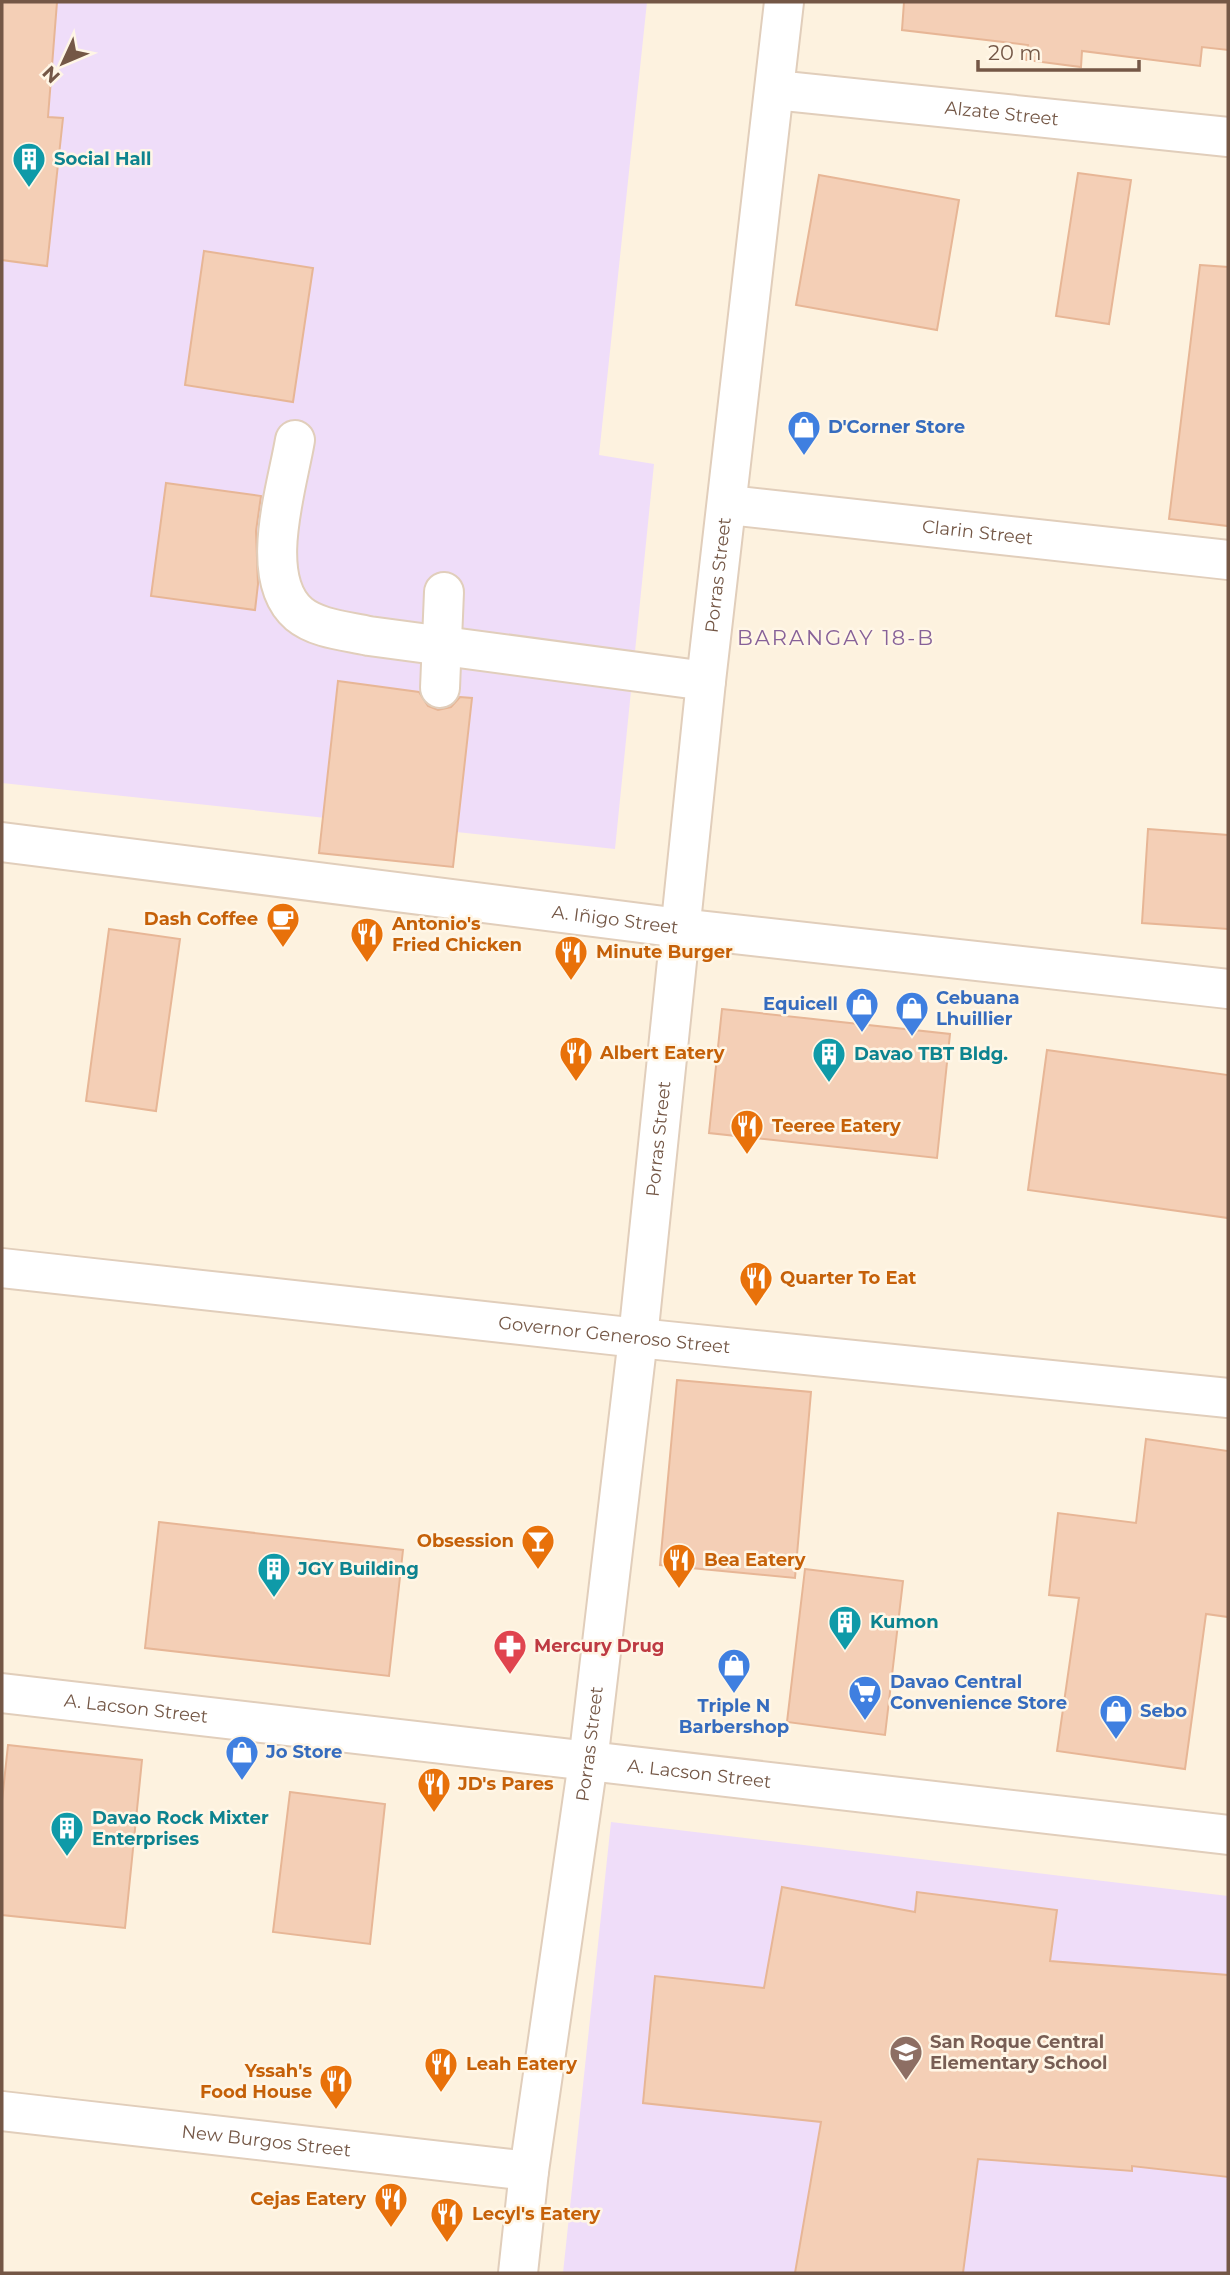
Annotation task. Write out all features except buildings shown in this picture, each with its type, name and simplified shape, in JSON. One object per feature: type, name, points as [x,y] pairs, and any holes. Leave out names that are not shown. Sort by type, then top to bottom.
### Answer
[{"type":"street","name":"Porras Street","points":[[518,2273],[588,1762],[638,1338],[706,681],[729,505],[784,2]]},
{"type":"street","name":"Alzate Street","points":[[775,90],[1228,137]]},
{"type":"street","points":[[295,440],[275,562],[281,592],[299,614],[324,627],[369,636],[706,681]]},
{"type":"street","name":"Clarin Street","points":[[729,505],[1228,560]]},
{"type":"street","points":[[440,688],[444,592]]},
{"type":"street","name":"A. Iñigo Street","points":[[2,842],[680,928],[1228,989]]},
{"type":"street","name":"Governor Generoso Street","points":[[2,1268],[638,1338],[1228,1398]]},
{"type":"street","name":"A. Lacson Street","points":[[2,1693],[1228,1835]]},
{"type":"street","name":"New Burgos Street","points":[[2,2111],[530,2171]]},
{"type":"shaded area","points":[[2,2],[647,2],[599,455],[654,464],[615,849],[2,783]]},
{"type":"shaded area","name":"San Roque Central Elementary School","points":[[611,1822],[1228,1896],[1228,2273],[563,2273]]},
{"type":"place","name":"Social Hall","points":[[29,189]]},
{"type":"place","name":"D'Corner Store","points":[[804,457]]},
{"type":"place","name":"Dash Coffee","points":[[283,949]]},
{"type":"place","name":"Antonio's Fried Chicken","points":[[367,964]]},
{"type":"place","name":"Minute Burger","points":[[571,982]]},
{"type":"place","name":"Equicell","points":[[862,1034]]},
{"type":"place","name":"Cebuana Lhuillier","points":[[912,1038]]},
{"type":"place","name":"Albert Eatery","points":[[576,1083]]},
{"type":"place","name":"Davao TBT Bldg.","points":[[829,1084]]},
{"type":"place","name":"Teeree Eatery","points":[[747,1156]]},
{"type":"place","name":"Quarter To Eat","points":[[756,1308]]},
{"type":"place","name":"Obsession","points":[[538,1571]]},
{"type":"place","name":"Bea Eatery","points":[[679,1590]]},
{"type":"place","name":"JGY Building","points":[[274,1599]]},
{"type":"place","name":"Kumon","points":[[845,1652]]},
{"type":"place","name":"Mercury Drug","points":[[510,1676]]},
{"type":"place","name":"Triple N Barbershop","points":[[734,1695]]},
{"type":"place","name":"Davao Central Convenience Store","points":[[865,1722]]},
{"type":"place","name":"Sebo","points":[[1116,1741]]},
{"type":"place","name":"Jo Store","points":[[242,1782]]},
{"type":"place","name":"JD's Pares","points":[[434,1814]]},
{"type":"place","name":"Davao Rock Mixter Enterprises","points":[[67,1858]]},
{"type":"place","name":"San Roque Central Elementary School","points":[[906,2082]]},
{"type":"place","name":"Leah Eatery","points":[[441,2094]]},
{"type":"place","name":"Yssah's Food House","points":[[336,2111]]},
{"type":"place","name":"Cejas Eatery","points":[[391,2229]]},
{"type":"place","name":"Lecyl's Eatery","points":[[447,2244]]},
{"type":"district","name":"BARANGAY 18-B","points":[[836,638]]}]
